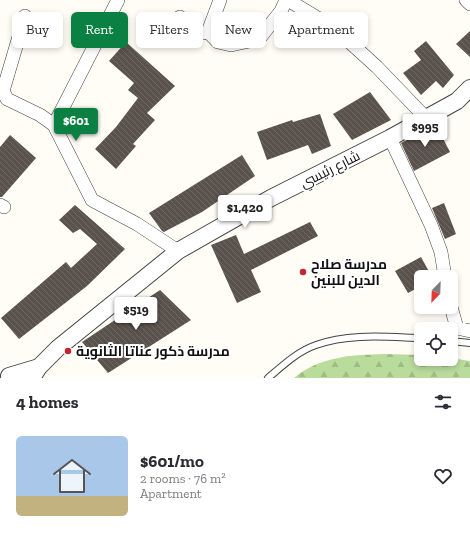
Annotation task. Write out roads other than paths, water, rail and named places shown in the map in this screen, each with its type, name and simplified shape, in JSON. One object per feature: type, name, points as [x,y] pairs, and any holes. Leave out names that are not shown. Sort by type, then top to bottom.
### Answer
[{"type":"street","points":[[54,125],[118,0]]},
{"type":"street","points":[[208,32],[220,0]]},
{"type":"street","points":[[208,32],[218,42],[230,45],[259,39],[281,11],[287,0],[334,28],[377,67],[425,117]]},
{"type":"street","points":[[466,0],[470,4]]},
{"type":"street","points":[[203,33],[208,32]]},
{"type":"street","points":[[16,48],[3,91],[7,99],[40,115],[54,125],[92,200],[137,224],[178,251]]},
{"type":"street","name":"شارع رئيسي","points":[[36,372],[58,348],[178,251],[271,198],[390,138],[425,117],[463,100],[470,88]]},
{"type":"street","points":[[390,138],[431,225],[441,252],[444,270]]},
{"type":"street","points":[[453,314],[457,328],[470,331]]},
{"type":"street","points":[[8,377],[36,372]]},
{"type":"lane","points":[[268,378],[290,359],[316,345],[348,338],[385,336],[414,338]]},
{"type":"lane","points":[[458,342],[470,344]]},
{"type":"place","name":"مدرسة صلاح الدين للبنين","points":[[303,272]]},
{"type":"place","name":"مدرسة ذكور عناتا الثانوية","points":[[68,351]]}]
